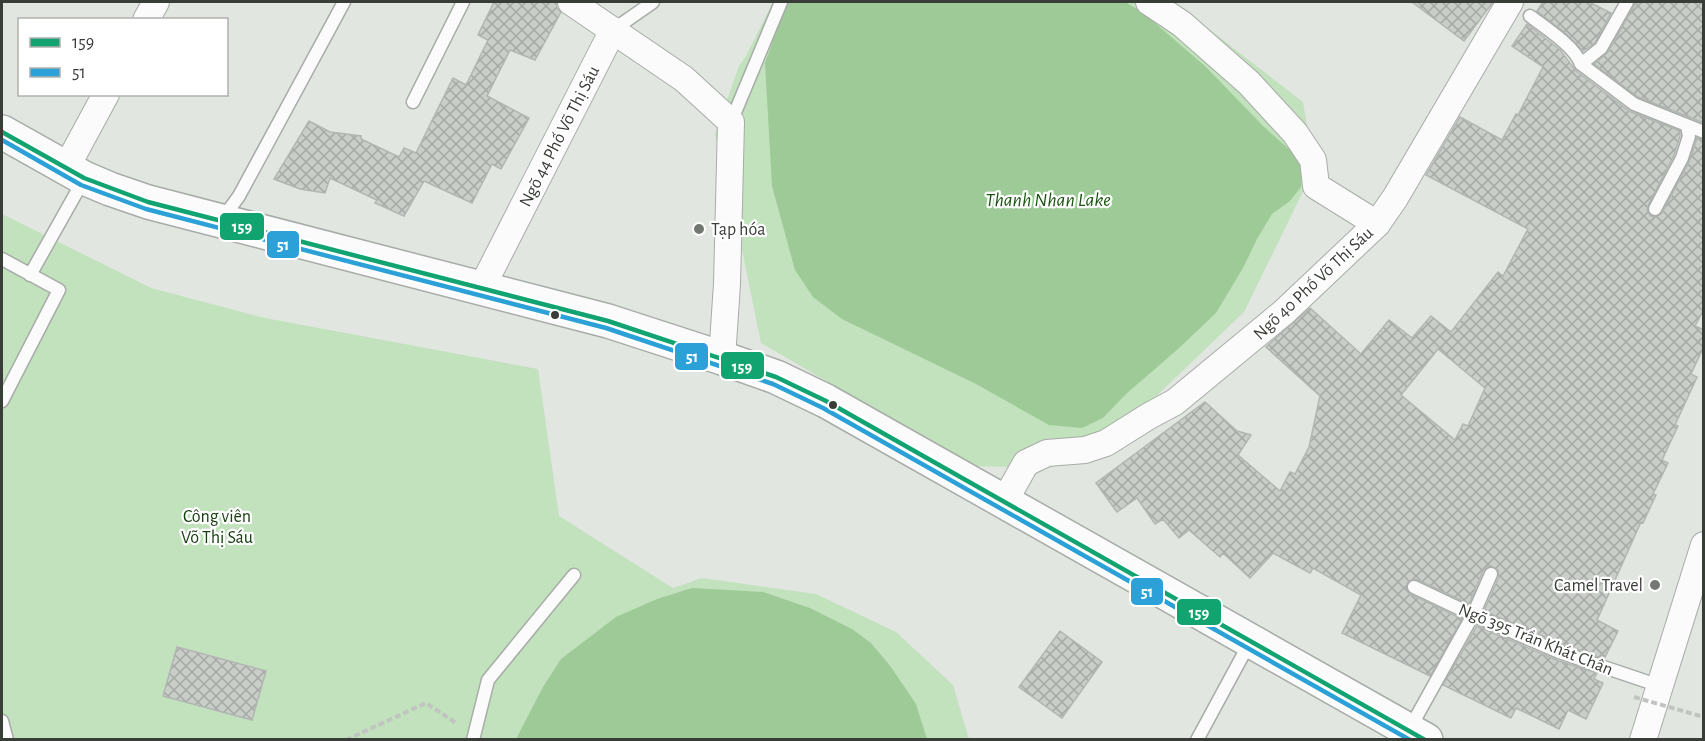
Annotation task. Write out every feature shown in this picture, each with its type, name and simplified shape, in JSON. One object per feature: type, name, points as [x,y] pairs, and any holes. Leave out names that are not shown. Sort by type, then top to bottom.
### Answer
[{"type":"street","points":[[147,18],[156,2]]},
{"type":"street","points":[[1149,2],[1182,24],[1250,83],[1295,133],[1313,159],[1316,186],[1377,224]]},
{"type":"street","points":[[582,6],[684,79],[731,122],[727,284],[722,357]]},
{"type":"street","name":"Ngõ 40 Phố Võ Thị Sáu","points":[[1004,502],[1026,463],[1047,453],[1084,450],[1106,443],[1175,402],[1284,312],[1377,224],[1520,9]]},
{"type":"street","name":"Ngõ 44 Phố Võ Thị Sáu","points":[[482,287],[613,30]]},
{"type":"street","points":[[75,173],[104,96]]},
{"type":"street","points":[[2,132],[75,173],[110,189],[148,202],[608,321],[722,357],[776,377],[826,401],[1418,735]]},
{"type":"street","points":[[1643,740],[1704,545]]},
{"type":"lane","points":[[220,222],[239,196],[344,2]]},
{"type":"lane","points":[[413,102],[463,2]]},
{"type":"lane","points":[[613,30],[653,2]]},
{"type":"lane","points":[[731,122],[781,2]]},
{"type":"lane","points":[[1581,64],[1601,48],[1627,2]]},
{"type":"lane","points":[[1520,9],[1578,56],[1581,64],[1634,104],[1704,132]]},
{"type":"lane","points":[[1655,209],[1682,158],[1689,136],[1688,126]]},
{"type":"lane","points":[[30,275],[75,173]]},
{"type":"lane","points":[[2,259],[59,290],[2,402]]},
{"type":"lane","points":[[1418,735],[1491,574]]},
{"type":"lane","points":[[474,737],[489,680],[574,575]]},
{"type":"lane","name":"Ngõ 395 Trần Khát Chân","points":[[1414,587],[1559,652],[1660,686]]},
{"type":"lane","points":[[1197,740],[1251,641]]},
{"type":"lane","points":[[2,721],[7,740]]},
{"type":"path","points":[[1634,697],[1704,717]]},
{"type":"path","points":[[346,740],[426,703],[474,737]]},
{"type":"green space","name":"Thanh Nhan Lake","points":[[773,2],[1174,2],[1303,102],[1314,169],[1244,312],[1124,427],[1049,468],[972,466],[761,343],[738,230],[715,134],[739,66]]},
{"type":"green space","name":"Công viên Võ Thị Sáu","points":[[2,214],[151,288],[265,318],[538,369],[559,516],[673,588],[702,578],[816,594],[896,632],[953,685],[969,739],[2,739]]},
{"type":"water","name":"Thanh Nhan Lake","points":[[787,2],[1125,2],[1141,11],[1206,67],[1264,127],[1291,151],[1303,169],[1301,187],[1290,201],[1272,214],[1216,313],[1178,349],[1126,394],[1103,418],[1082,428],[1049,425],[976,384],[842,319],[813,297],[795,270],[772,186],[765,63]]},
{"type":"water","points":[[692,588],[763,592],[810,608],[852,629],[871,643],[891,667],[916,704],[927,739],[516,739],[543,687],[561,659],[616,617],[657,599]]},
{"type":"building","points":[[494,2],[556,2],[561,12],[535,60],[510,50],[487,96],[529,118],[501,169],[492,164],[472,203],[424,181],[404,216],[375,203],[377,200],[330,178],[325,193],[300,189],[274,179],[309,121],[330,132],[361,136],[361,139],[399,157],[404,148],[416,153],[453,78],[466,85],[488,40],[478,35]]},
{"type":"building","points":[[1412,2],[1493,2],[1464,41]]},
{"type":"building","points":[[1543,2],[1589,2],[1611,13],[1595,43],[1583,51],[1564,32],[1537,11]]},
{"type":"building","points":[[1635,2],[1704,2],[1704,123],[1638,97],[1594,64],[1608,52]]},
{"type":"building","points":[[1527,24],[1560,50],[1576,71],[1629,111],[1680,131],[1674,155],[1648,206],[1647,210],[1651,216],[1656,217],[1662,213],[1689,162],[1697,138],[1704,140],[1704,309],[1695,326],[1704,330],[1704,346],[1691,374],[1697,377],[1662,460],[1668,463],[1653,494],[1656,495],[1643,523],[1641,522],[1597,620],[1618,631],[1604,659],[1484,611],[1499,577],[1498,570],[1491,566],[1483,571],[1469,604],[1418,580],[1413,579],[1407,583],[1406,588],[1410,594],[1462,619],[1430,676],[1342,633],[1361,595],[1313,568],[1310,573],[1273,553],[1250,578],[1223,553],[1220,557],[1189,530],[1179,538],[1163,519],[1155,524],[1137,498],[1117,512],[1096,483],[1205,402],[1237,431],[1251,435],[1238,455],[1280,491],[1290,472],[1295,474],[1309,447],[1320,396],[1266,347],[1268,345],[1310,308],[1361,354],[1389,320],[1412,338],[1431,316],[1451,332],[1498,272],[1503,276],[1528,229],[1426,175],[1460,117],[1502,140],[1543,67],[1512,46]],"holes":[[[1438,349],[1485,388],[1468,426],[1463,424],[1455,440],[1401,395]]]},
{"type":"building","points":[[1477,626],[1556,660],[1597,673],[1594,679],[1603,683],[1586,719],[1568,710],[1559,729],[1516,708],[1511,718],[1443,685]]},
{"type":"building","points":[[1060,631],[1102,662],[1062,718],[1019,687]]},
{"type":"building","points":[[177,647],[266,671],[252,720],[163,696]]},
{"type":"transit line","name":"159","points":[[2,132],[84,178],[148,202],[608,321],[776,377],[826,401],[1425,740]]},
{"type":"transit line","name":"51","points":[[2,140],[81,185],[146,209],[606,328],[773,384],[823,408],[1410,740]]},
{"type":"place","name":"Tạp hóa","points":[[699,229]]},
{"type":"place","name":"Camel Travel","points":[[1655,585]]}]
